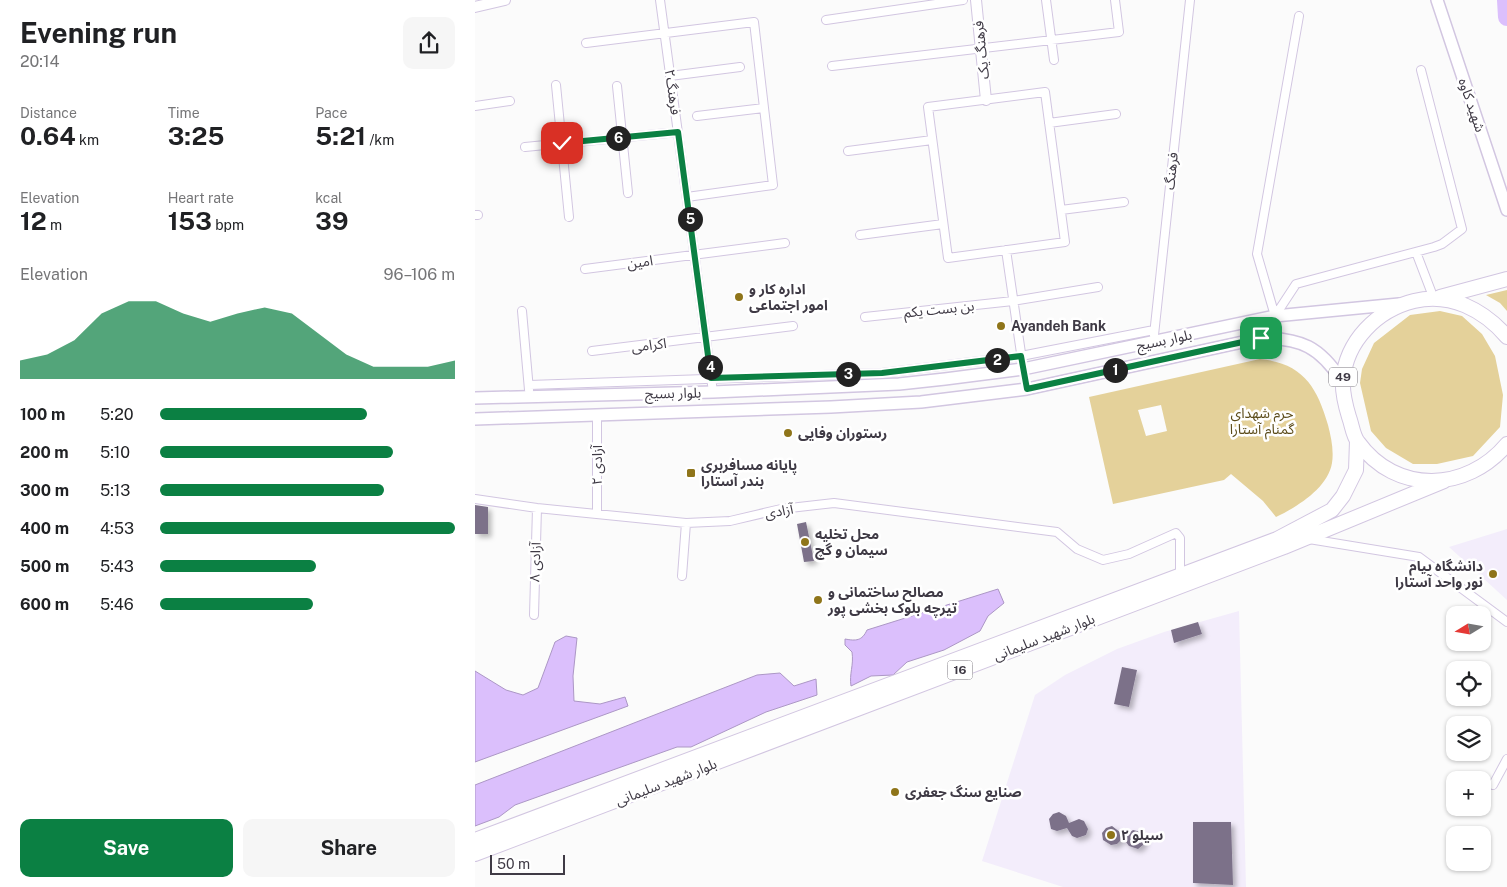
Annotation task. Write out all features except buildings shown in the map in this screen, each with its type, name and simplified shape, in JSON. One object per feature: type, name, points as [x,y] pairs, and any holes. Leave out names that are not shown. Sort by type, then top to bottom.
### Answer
[{"type":"highway","name":"49","points":[[1507,279],[1434,299],[1403,304],[1380,316],[1361,334],[1348,356],[1342,381],[1347,412],[1357,441],[1373,460],[1395,473],[1419,481],[1444,481],[1468,475],[1489,463],[1507,457]]},
{"type":"highway","name":"49","points":[[1434,299],[1456,301],[1476,309],[1494,322],[1507,337]]},
{"type":"highway","name":"بلوار شهید سلیمانی","points":[[475,840],[1277,539],[1332,510],[1343,496],[1356,470],[1357,441]]},
{"type":"highway","name":"49","points":[[1489,463],[1507,444]]},
{"type":"highway","name":"بلوار شهید سلیمانی","points":[[475,854],[1305,538],[1444,481]]},
{"type":"main road","name":"شهید کاوه","points":[[1437,0],[1507,210]]},
{"type":"main road","name":"بلوار بسیج","points":[[475,398],[529,391],[713,392],[899,384],[1023,369],[1275,316],[1403,304]]},
{"type":"main road","name":"بلوار بسیج","points":[[475,420],[888,405],[1027,389],[1261,338],[1284,338],[1303,344],[1329,360],[1342,381]]},
{"type":"main road","points":[[1023,369],[1027,389]]},
{"type":"street","points":[[475,7],[505,0]]},
{"type":"street","name":"فرهنگ۲","points":[[660,0],[713,392]]},
{"type":"street","points":[[826,20],[963,0]]},
{"type":"street","name":"فرهنگ یک","points":[[975,0],[986,100]]},
{"type":"street","points":[[1046,0],[1053,60]]},
{"type":"street","points":[[832,66],[1119,32],[1115,0]]},
{"type":"street","name":"فرهنگ","points":[[1153,342],[1190,0]]},
{"type":"street","points":[[1275,316],[1257,254],[1299,16]]},
{"type":"street","points":[[587,43],[754,22],[773,185],[687,197]]},
{"type":"street","points":[[671,76],[740,67]]},
{"type":"street","points":[[1275,316],[1296,284],[1442,244],[1462,229],[1421,70]]},
{"type":"street","points":[[556,85],[569,217]]},
{"type":"street","points":[[617,86],[628,193]]},
{"type":"street","points":[[1045,92],[1065,242],[948,258],[927,108],[986,100],[1045,92]]},
{"type":"street","points":[[475,106],[509,101]]},
{"type":"street","points":[[697,116],[764,108]]},
{"type":"street","points":[[1049,123],[1116,114]]},
{"type":"street","points":[[525,147],[678,132]]},
{"type":"street","points":[[848,151],[932,140]]},
{"type":"street","points":[[1061,210],[1124,202]]},
{"type":"street","points":[[860,235],[943,224]]},
{"type":"street","name":"امین","points":[[585,269],[785,243]]},
{"type":"street","points":[[1007,250],[1023,369]]},
{"type":"street","points":[[1417,252],[1434,299]]},
{"type":"street","name":"بن بست یکم","points":[[865,317],[1013,301],[1098,287]]},
{"type":"street","points":[[522,311],[529,391],[711,378],[882,373],[1021,356],[1154,330]]},
{"type":"street","name":"اکرامی","points":[[593,351],[793,326]]},
{"type":"street","name":"آزادی ۲","points":[[597,416],[597,513]]},
{"type":"street","name":"آزادی","points":[[475,499],[537,508],[686,523],[730,521],[781,509],[834,503],[1057,532],[1077,549],[1103,560],[1129,554],[1176,533],[1180,538],[1181,545],[1180,574]]},
{"type":"street","name":"آزادی ۸","points":[[534,615],[537,508]]},
{"type":"street","points":[[682,576],[686,523]]},
{"type":"street","points":[[1305,538],[1419,557],[1507,622]]},
{"type":"street","points":[[1493,785],[1507,759]]},
{"type":"shaded area","name":"دانشگاه پیام نور واحد آستارا","points":[[1507,529],[1507,600],[1449,547]]},
{"type":"shaded area","points":[[998,589],[1004,603],[988,616],[980,631],[944,650],[907,662],[893,675],[871,676],[851,686],[852,652],[845,645],[845,639],[858,639],[867,630]]},
{"type":"shaded area","points":[[1239,611],[1246,887],[1063,887],[982,861],[1035,695],[1065,675],[1117,649],[1164,632]]},
{"type":"shaded area","points":[[566,636],[577,638],[573,676],[574,701],[600,704],[625,697],[628,706],[475,762],[475,671],[506,690],[523,695],[538,688],[555,642]]},
{"type":"shaded area","points":[[780,673],[794,686],[816,679],[817,695],[766,712],[691,747],[677,747],[515,805],[499,817],[475,826],[475,785],[757,675]]},
{"type":"green space","points":[[1507,290],[1507,311],[1500,303],[1486,295]]},
{"type":"green space","points":[[1440,311],[1462,316],[1482,334],[1495,356],[1503,395],[1500,427],[1473,456],[1437,464],[1413,464],[1386,448],[1371,431],[1360,383],[1362,369],[1374,343],[1410,315]]},
{"type":"green space","name":"حرم شهدای گمنام آستارا","points":[[1260,359],[1275,361],[1297,371],[1313,388],[1324,411],[1328,425],[1332,448],[1332,463],[1325,481],[1310,496],[1276,517],[1263,501],[1231,474],[1224,480],[1113,504],[1089,397]],"holes":[[[1161,405],[1167,431],[1146,436],[1138,410]]]},
{"type":"waterway","points":[[1506,0],[1507,17]]},
{"type":"place","name":"اداره کار و امور اجتماعی","points":[[739,297]]},
{"type":"place","name":"Ayandeh Bank","points":[[1001,326]]},
{"type":"place","name":"رستوران وفایی","points":[[788,433]]},
{"type":"place","name":"پایانه مسافربری بندر آستارا","points":[[691,473]]},
{"type":"place","name":"محل تخلیه سیمان و گچ","points":[[805,542]]},
{"type":"place","name":"دانشگاه پیام نور واحد آستارا","points":[[1493,574]]},
{"type":"place","name":"مصالح ساختمانی و تیرچه بلوک بخشی پور","points":[[818,600]]},
{"type":"place","name":"صنایع سنگ جعفری","points":[[895,792]]},
{"type":"place","name":"سیلو ۲","points":[[1111,835]]},
{"type":"route","points":[[562,143],[678,132],[711,378],[882,373],[1021,356],[1027,389],[1261,338]]}]
